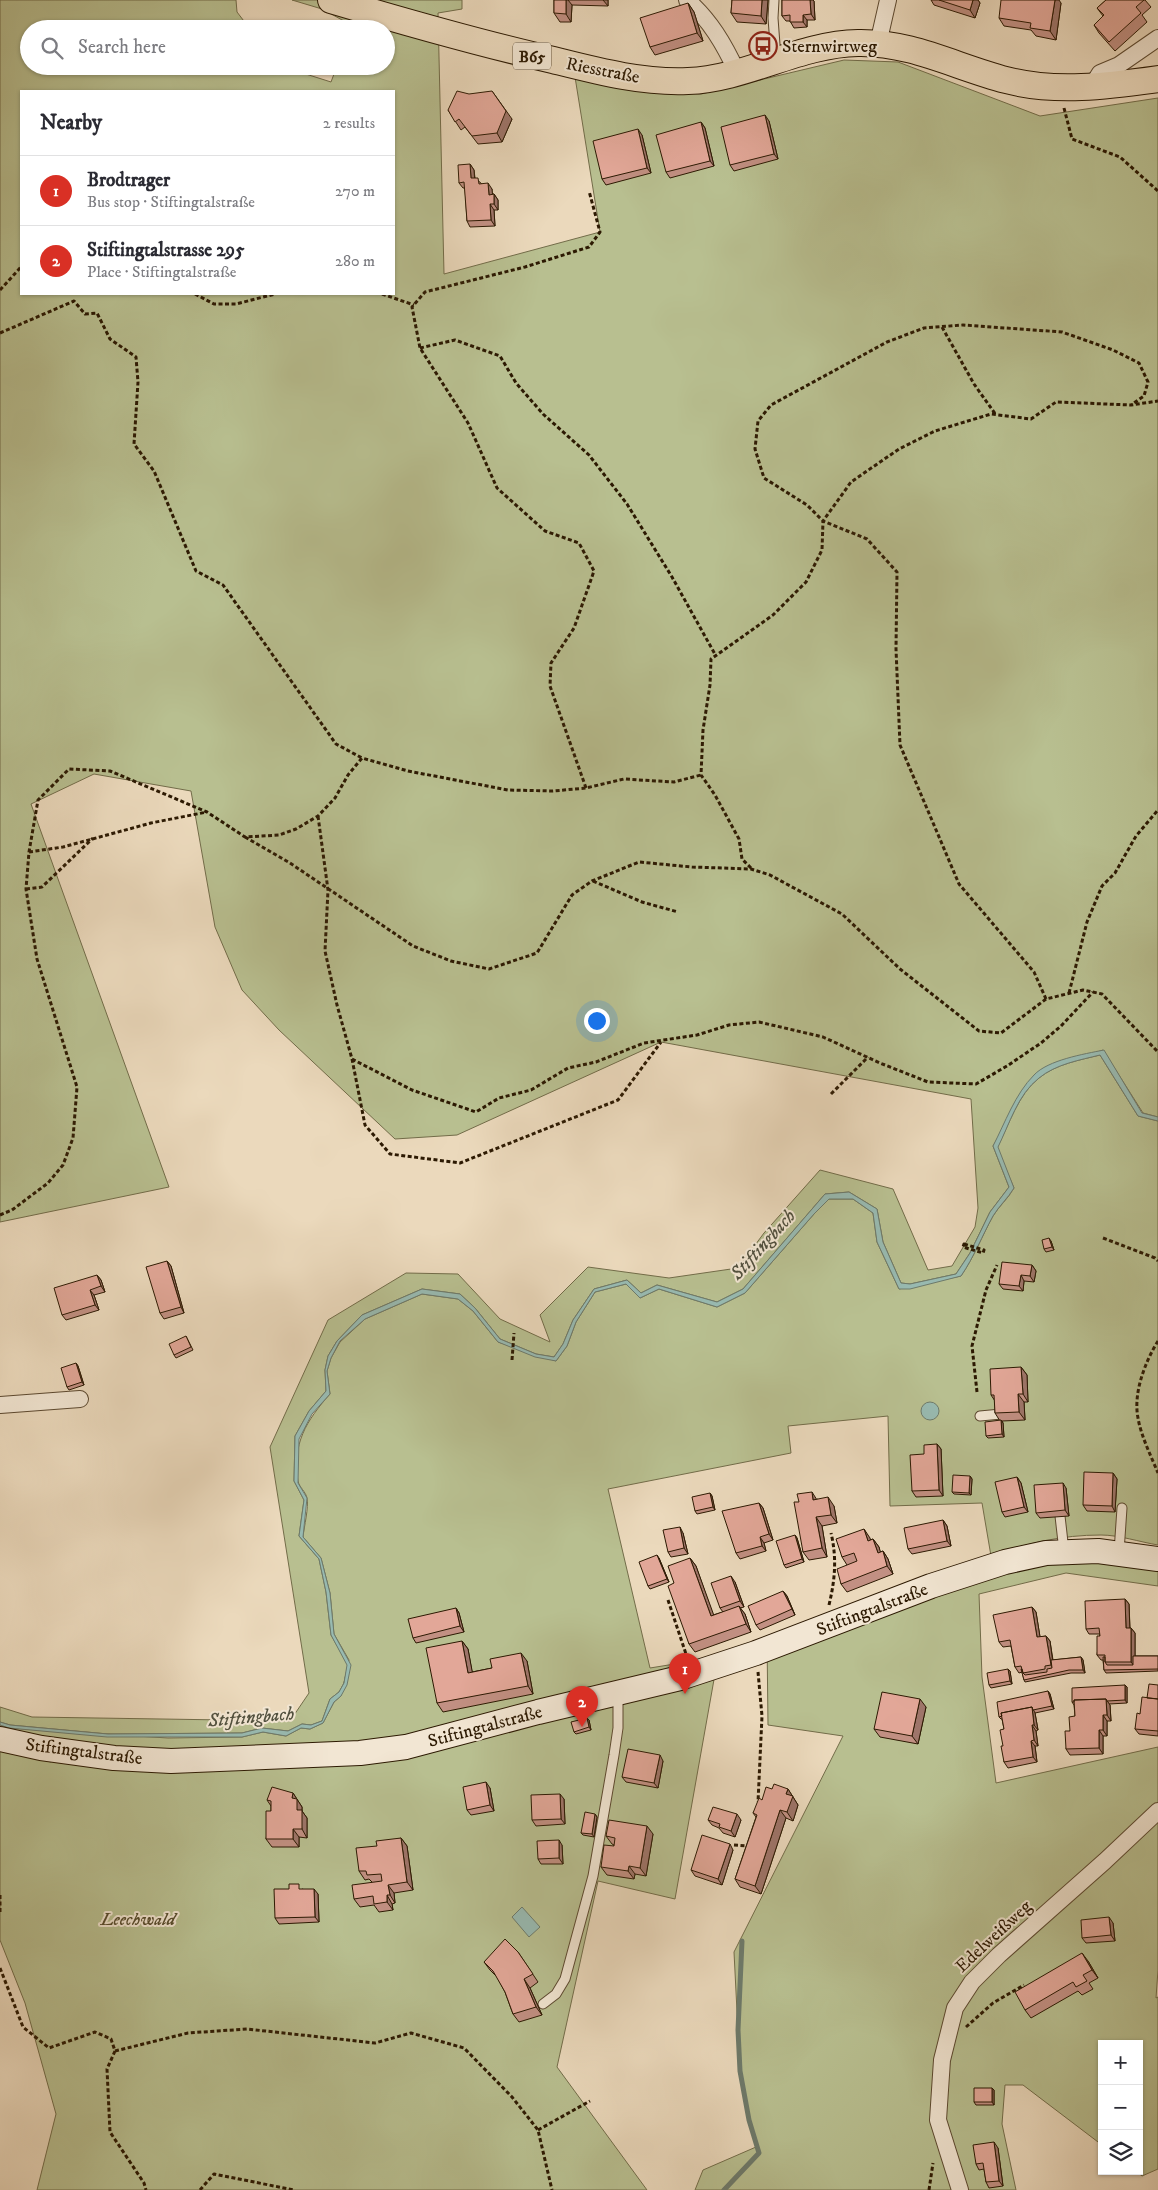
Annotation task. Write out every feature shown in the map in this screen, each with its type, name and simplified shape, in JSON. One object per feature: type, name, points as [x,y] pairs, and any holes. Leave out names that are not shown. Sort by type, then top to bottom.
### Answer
[{"type":"main road","name":"Riesstraße","points":[[331,0],[432,30],[616,75],[686,81],[708,79],[823,47],[857,43],[908,48],[1005,80],[1058,88],[1158,80]]},
{"type":"street","points":[[687,0],[704,15],[724,43],[737,72]]},
{"type":"street","points":[[878,44],[888,0]]},
{"type":"street","points":[[1092,86],[1100,73],[1119,65],[1158,38]]},
{"type":"street","points":[[0,1406],[80,1399]]},
{"type":"street","name":"Stiftingtalstraße","points":[[0,1739],[41,1748],[105,1756],[171,1761],[360,1753],[406,1747],[692,1674],[756,1653],[981,1569],[1046,1552],[1119,1553],[1158,1559]]},
{"type":"street","name":"Edelweißweg","points":[[960,2190],[938,2120],[939,2087],[945,2041],[955,2008],[972,1982],[998,1954],[1105,1861],[1158,1811]]},
{"type":"lane","points":[[774,0],[773,18],[776,61]]},
{"type":"lane","points":[[980,1416],[1001,1414]]},
{"type":"lane","points":[[1119,1553],[1122,1508]]},
{"type":"lane","points":[[1060,1516],[1064,1552]]},
{"type":"lane","points":[[543,2004],[556,1994],[565,1979],[593,1876],[605,1818],[618,1728],[618,1692]]},
{"type":"path","points":[[1058,88],[1072,139],[1120,157],[1158,190]]},
{"type":"path","points":[[586,788],[550,686],[551,663],[574,628],[594,571],[579,543],[546,531],[497,488],[468,423],[420,348],[412,308],[425,292],[525,267],[588,247],[600,232],[589,191]]},
{"type":"path","points":[[0,290],[20,268]]},
{"type":"path","points":[[197,295],[214,304],[236,304],[270,295]]},
{"type":"path","points":[[385,295],[414,305]]},
{"type":"path","points":[[0,333],[74,302],[85,314],[96,313],[110,339],[136,357],[138,382],[134,444],[154,471],[196,571],[223,585],[336,744],[362,758],[408,771],[508,790],[553,791],[586,788],[624,779],[674,782],[701,775]]},
{"type":"path","points":[[1046,999],[1034,972],[959,884],[900,745],[896,649],[897,572],[867,539],[823,520],[807,505],[764,478],[755,449],[758,421],[771,405],[887,342],[924,328],[963,325],[1062,332],[1113,350],[1139,363],[1148,382],[1144,396],[1131,405]]},
{"type":"path","points":[[942,326],[974,384],[996,415]]},
{"type":"path","points":[[420,348],[455,340],[500,356],[516,383],[543,414],[589,455],[627,504],[672,577],[716,656]]},
{"type":"path","points":[[751,869],[742,859],[739,839],[715,795],[701,775],[703,730],[710,685],[711,659],[774,616],[806,582],[822,550],[823,520],[851,482],[899,449],[935,431],[973,418],[996,415],[1031,419],[1056,402],[1131,405],[1158,401]]},
{"type":"path","points":[[245,837],[279,835],[318,816],[335,798],[348,775],[362,758]]},
{"type":"path","points":[[0,1215],[12,1210],[48,1183],[63,1165],[73,1138],[77,1087],[37,959],[26,889],[29,852],[38,800],[69,769],[110,771],[207,812],[290,863],[413,946],[451,961],[489,968],[537,953],[572,895],[592,880],[639,862],[692,867],[751,869],[770,875],[842,914],[900,968],[979,1031],[1001,1034],[1046,999],[1083,990],[1102,994],[1158,1052]]},
{"type":"path","points":[[1069,993],[1087,922],[1102,886],[1115,874],[1136,836],[1158,810]]},
{"type":"path","points":[[29,852],[63,846],[150,823],[207,812]]},
{"type":"path","points":[[318,816],[328,890],[325,951],[337,1006],[352,1059],[365,1125],[390,1154],[460,1163],[618,1100],[661,1042]]},
{"type":"path","points":[[26,889],[42,887],[93,837]]},
{"type":"path","points":[[592,880],[642,902],[678,912]]},
{"type":"path","points":[[352,1059],[412,1090],[476,1112],[499,1098],[531,1090],[568,1068],[596,1062],[644,1043],[696,1035],[729,1025],[759,1022],[823,1037],[928,1082],[976,1084],[1041,1043],[1061,1026],[1093,992]]},
{"type":"path","points":[[831,1094],[868,1057]]},
{"type":"path","points":[[1103,1238],[1155,1258],[1158,1261]]},
{"type":"path","points":[[964,1244],[984,1250],[983,1254],[963,1247],[964,1244]]},
{"type":"path","points":[[977,1392],[972,1346],[986,1290],[997,1265]]},
{"type":"path","points":[[512,1360],[514,1333]]},
{"type":"path","points":[[1158,1341],[1147,1358],[1137,1400],[1138,1418],[1158,1473]]},
{"type":"path","points":[[823,1628],[835,1582],[835,1551],[831,1533]]},
{"type":"path","points":[[668,1600],[692,1674]]},
{"type":"path","points":[[756,1653],[762,1716],[758,1805]]},
{"type":"path","points":[[744,1854],[751,1837]]},
{"type":"path","points":[[734,1845],[747,1846]]},
{"type":"path","points":[[0,1895],[0,1912]]},
{"type":"path","points":[[0,1968],[24,2027],[49,2048],[96,2032],[111,2039],[115,2051],[107,2069],[110,2132],[144,2183],[146,2190]]},
{"type":"path","points":[[945,2041],[971,2024],[993,2003],[1024,1985]]},
{"type":"path","points":[[115,2051],[188,2033],[247,2029],[375,2043],[411,2033],[464,2048],[512,2097],[538,2130],[552,2190]]},
{"type":"path","points":[[538,2130],[590,2101]]},
{"type":"path","points":[[200,2190],[214,2174],[294,2190]]},
{"type":"green space","points":[[0,0],[236,0],[237,12],[243,20],[20,20],[20,75],[309,75],[331,82],[334,75],[395,75],[395,20],[342,20],[322,9],[292,0],[462,0],[462,9],[438,13],[444,274],[600,232],[575,77],[628,88],[701,94],[844,60],[898,62],[1040,116],[1158,98],[1158,1117],[1143,1113],[1103,1050],[1035,1074],[993,1146],[1009,1187],[990,1212],[970,1253],[956,1274],[910,1284],[901,1283],[883,1242],[877,1209],[849,1192],[825,1194],[743,1289],[717,1302],[657,1285],[641,1293],[627,1280],[594,1289],[573,1320],[563,1344],[554,1357],[536,1354],[500,1339],[475,1308],[460,1294],[422,1289],[362,1315],[337,1341],[328,1356],[325,1370],[326,1391],[309,1411],[295,1436],[294,1481],[304,1500],[299,1536],[319,1559],[326,1592],[331,1635],[348,1665],[344,1683],[339,1692],[330,1699],[322,1721],[311,1725],[302,1724],[288,1731],[262,1728],[242,1733],[108,1734],[10,1725],[0,1722],[0,1707],[32,1717],[290,1721],[309,1693],[270,1447],[328,1320],[406,1273],[458,1274],[500,1319],[550,1342],[540,1315],[588,1267],[669,1278],[738,1268],[764,1233],[820,1170],[893,1189],[928,1270],[952,1266],[975,1227],[978,1208],[971,1099],[661,1042],[457,1135],[395,1139],[279,1030],[242,990],[215,927],[191,791],[94,774],[31,804],[169,1187],[0,1222]]},
{"type":"green space","name":"Leechwald","points":[[1100,1055],[1138,1116],[1158,1121],[1158,1545],[1115,1536],[1087,1535],[1045,1541],[991,1556],[982,1503],[890,1506],[888,1416],[788,1426],[791,1453],[608,1489],[650,1668],[718,1657],[675,1899],[598,1881],[557,2067],[647,2190],[37,2190],[56,2114],[25,2003],[0,1940],[0,1749],[51,1762],[60,1742],[0,1731],[0,1725],[9,1728],[168,1738],[242,1737],[263,1732],[286,1736],[301,1728],[310,1729],[323,1723],[334,1702],[341,1696],[349,1660],[334,1634],[330,1593],[321,1558],[303,1537],[307,1502],[298,1481],[297,1456],[299,1444],[308,1424],[330,1394],[327,1371],[331,1358],[340,1342],[365,1319],[422,1294],[458,1299],[473,1311],[498,1342],[556,1361],[567,1346],[576,1322],[595,1292],[626,1284],[640,1298],[659,1289],[717,1307],[745,1293],[829,1199],[853,1199],[873,1213],[877,1242],[899,1289],[961,1276],[993,1216],[1014,1188],[997,1148],[1025,1092],[1039,1078],[1053,1069]]},
{"type":"green space","points":[[1158,1559],[1158,1586],[1066,1573],[979,1594],[982,1677],[996,1783],[1158,1747],[1158,1970],[1156,1998],[1158,1997],[1158,2169],[1142,2176],[1141,2175],[1143,2175],[1143,2040],[1098,2040],[1098,2142],[1023,2085],[1005,2085],[1002,2124],[1016,2190],[695,2190],[703,2170],[756,2147],[740,2071],[734,1952],[843,1736],[768,1725],[767,1638],[1005,1562]]},
{"type":"water","name":"Stiftingbach","points":[[1104,1050],[1142,1113],[1158,1117],[1158,1121],[1138,1116],[1100,1055],[1060,1066],[1039,1078],[1025,1092],[998,1147],[1014,1188],[993,1216],[961,1276],[910,1289],[899,1289],[877,1242],[873,1213],[853,1199],[829,1199],[745,1293],[717,1307],[659,1289],[640,1298],[626,1284],[595,1292],[576,1322],[567,1346],[556,1361],[535,1357],[498,1342],[473,1311],[458,1299],[422,1294],[365,1319],[340,1341],[327,1371],[330,1394],[312,1414],[299,1439],[298,1483],[307,1498],[303,1537],[321,1558],[330,1593],[334,1634],[351,1665],[347,1685],[341,1696],[334,1702],[323,1723],[310,1729],[301,1728],[286,1736],[263,1732],[242,1737],[107,1737],[9,1728],[0,1725],[0,1722],[10,1725],[108,1734],[242,1733],[262,1728],[288,1731],[302,1724],[311,1725],[322,1721],[330,1699],[339,1692],[344,1683],[347,1665],[331,1635],[326,1592],[319,1559],[299,1536],[304,1500],[294,1481],[295,1436],[309,1411],[326,1391],[325,1370],[328,1356],[337,1341],[362,1315],[422,1289],[460,1294],[475,1308],[500,1339],[536,1354],[554,1357],[563,1344],[573,1320],[594,1289],[627,1280],[641,1293],[657,1285],[717,1302],[743,1289],[825,1194],[849,1192],[877,1209],[883,1242],[901,1283],[910,1284],[956,1274],[970,1253],[990,1212],[1009,1187],[993,1146],[1021,1091],[1034,1075],[1048,1065],[1067,1058]]},
{"type":"water","points":[[930,1402],[936,1405],[939,1411],[936,1417],[930,1420],[924,1417],[921,1411],[924,1405]]},
{"type":"water","points":[[522,1907],[540,1927],[529,1937],[512,1917]]},
{"type":"building","points":[[554,0],[566,0],[566,14],[554,13]]},
{"type":"building","points":[[732,0],[762,0],[761,16],[731,13]]},
{"type":"building","points":[[782,0],[810,0],[811,14],[803,15],[803,22],[790,22],[790,15],[782,16]]},
{"type":"building","points":[[939,0],[973,0],[970,10]]},
{"type":"building","points":[[1001,0],[1055,0],[1050,31],[1030,28],[1031,23],[999,18]]},
{"type":"building","points":[[1106,0],[1144,0],[1136,7],[1141,13],[1109,42],[1094,25],[1104,15],[1097,8]]},
{"type":"building","points":[[688,3],[697,33],[650,47],[640,18]]},
{"type":"building","points":[[457,91],[469,94],[492,91],[506,111],[497,133],[472,136],[459,119],[455,122],[448,110]]},
{"type":"building","points":[[765,115],[774,154],[730,165],[721,127]]},
{"type":"building","points":[[701,122],[710,161],[666,172],[656,135]]},
{"type":"building","points":[[638,129],[647,168],[602,179],[593,141]]},
{"type":"building","points":[[470,164],[471,178],[478,178],[479,184],[488,183],[489,195],[494,194],[494,204],[490,204],[491,220],[467,221],[464,182],[459,183],[458,165]]},
{"type":"building","points":[[1049,1238],[1052,1247],[1044,1249],[1042,1240]]},
{"type":"building","points":[[167,1261],[181,1307],[160,1313],[146,1267]]},
{"type":"building","points":[[1002,1262],[1032,1265],[1030,1276],[1021,1275],[1019,1286],[999,1284]]},
{"type":"building","points":[[97,1275],[101,1286],[90,1290],[95,1305],[62,1315],[54,1288]]},
{"type":"building","points":[[186,1336],[191,1347],[174,1355],[169,1344]]},
{"type":"building","points":[[76,1363],[82,1382],[67,1387],[61,1368]]},
{"type":"building","points":[[1021,1367],[1023,1394],[1018,1394],[1019,1412],[995,1413],[994,1395],[991,1395],[990,1369]]},
{"type":"building","points":[[1001,1420],[1002,1434],[986,1436],[985,1422]]},
{"type":"building","points":[[937,1444],[939,1490],[912,1491],[910,1455],[924,1454],[924,1445]]},
{"type":"building","points":[[1084,1472],[1113,1473],[1112,1506],[1083,1505]]},
{"type":"building","points":[[953,1475],[970,1476],[969,1493],[952,1492]]},
{"type":"building","points":[[1017,1477],[1024,1507],[1002,1512],[995,1482]]},
{"type":"building","points":[[1063,1483],[1065,1510],[1036,1513],[1034,1485]]},
{"type":"building","points":[[812,1492],[813,1500],[828,1497],[831,1515],[816,1517],[822,1548],[803,1552],[794,1502],[799,1502],[797,1494]]},
{"type":"building","points":[[710,1493],[713,1507],[695,1511],[692,1497]]},
{"type":"building","points":[[759,1503],[769,1534],[760,1537],[762,1546],[736,1553],[722,1511]]},
{"type":"building","points":[[943,1520],[947,1541],[908,1549],[904,1528]]},
{"type":"building","points":[[680,1527],[684,1548],[668,1552],[663,1530]]},
{"type":"building","points":[[864,1529],[868,1541],[873,1539],[878,1553],[883,1551],[887,1566],[841,1584],[837,1569],[857,1561],[854,1553],[842,1557],[836,1539]]},
{"type":"building","points":[[795,1535],[802,1559],[784,1565],[776,1541]]},
{"type":"building","points":[[657,1555],[667,1579],[648,1586],[639,1562]]},
{"type":"building","points":[[690,1558],[711,1616],[739,1606],[746,1624],[689,1644],[668,1586],[674,1583],[668,1566]]},
{"type":"building","points":[[731,1576],[740,1601],[720,1608],[711,1583]]},
{"type":"building","points":[[783,1591],[792,1609],[756,1625],[748,1606]]},
{"type":"building","points":[[1125,1599],[1126,1628],[1131,1628],[1131,1662],[1105,1662],[1105,1655],[1097,1655],[1097,1636],[1100,1636],[1099,1628],[1086,1629],[1085,1601]]},
{"type":"building","points":[[1032,1607],[1037,1637],[1046,1636],[1051,1665],[1045,1666],[1045,1669],[1023,1673],[1021,1666],[1015,1667],[1010,1640],[999,1642],[993,1615]]},
{"type":"building","points":[[456,1608],[460,1626],[413,1638],[408,1619]]},
{"type":"building","points":[[462,1641],[468,1673],[492,1668],[490,1659],[521,1653],[528,1686],[437,1703],[426,1648]]},
{"type":"building","points":[[1133,1656],[1158,1656],[1158,1669],[1104,1670],[1103,1657],[1105,1657],[1107,1665],[1133,1665]]},
{"type":"building","points":[[1081,1657],[1083,1670],[1069,1670],[1024,1680],[1021,1669],[1025,1675],[1047,1672],[1047,1669],[1052,1668],[1051,1660]]},
{"type":"building","points":[[1008,1669],[1010,1681],[989,1685],[987,1673]]},
{"type":"building","points":[[1149,1684],[1158,1685],[1158,1699],[1147,1698]]},
{"type":"building","points":[[1125,1685],[1125,1700],[1074,1700],[1072,1702],[1072,1688]]},
{"type":"building","points":[[1048,1691],[1052,1706],[1033,1710],[1032,1707],[1001,1713],[1002,1716],[999,1717],[997,1702]]},
{"type":"building","points":[[882,1692],[920,1699],[912,1736],[874,1729]]},
{"type":"building","points":[[1142,1697],[1158,1699],[1158,1731],[1135,1729],[1137,1713],[1140,1714]]},
{"type":"building","points":[[1106,1699],[1107,1715],[1103,1715],[1103,1730],[1099,1730],[1099,1748],[1066,1749],[1065,1731],[1070,1731],[1069,1717],[1075,1716],[1074,1700]]},
{"type":"building","points":[[1032,1707],[1034,1740],[1031,1741],[1033,1757],[1004,1762],[1000,1730],[1004,1729],[1001,1713]]},
{"type":"building","points":[[587,1718],[589,1727],[574,1732],[571,1722]]},
{"type":"building","points":[[628,1749],[660,1755],[654,1783],[622,1777]]},
{"type":"building","points":[[486,1782],[490,1805],[467,1810],[463,1787]]},
{"type":"building","points":[[774,1784],[788,1789],[786,1794],[793,1796],[787,1812],[780,1810],[755,1886],[735,1879],[757,1815],[753,1813],[759,1798],[762,1800],[766,1787],[772,1789]]},
{"type":"building","points":[[272,1787],[293,1793],[292,1798],[297,1799],[297,1810],[302,1810],[302,1829],[293,1829],[293,1839],[266,1839],[266,1811],[271,1811],[271,1801],[267,1800]]},
{"type":"building","points":[[560,1794],[561,1819],[532,1820],[531,1795]]},
{"type":"building","points":[[713,1807],[737,1814],[731,1831],[719,1827],[720,1824],[708,1820]]},
{"type":"building","points":[[585,1812],[595,1814],[592,1834],[581,1833]]},
{"type":"building","points":[[609,1820],[647,1826],[640,1868],[629,1866],[628,1871],[601,1867],[604,1845],[614,1846],[615,1838],[606,1836]]},
{"type":"building","points":[[702,1835],[730,1844],[718,1879],[691,1870]]},
{"type":"building","points":[[401,1838],[407,1882],[388,1885],[390,1895],[387,1895],[387,1902],[374,1904],[373,1896],[354,1899],[352,1885],[382,1881],[381,1874],[367,1875],[366,1871],[359,1871],[356,1848],[377,1846],[376,1841]]},
{"type":"building","points":[[559,1840],[559,1858],[538,1859],[537,1841]]},
{"type":"building","points":[[289,1884],[299,1884],[299,1889],[314,1889],[315,1917],[275,1918],[274,1889],[289,1889]]},
{"type":"building","points":[[1109,1917],[1111,1935],[1082,1938],[1081,1920]]},
{"type":"building","points":[[505,1939],[518,1952],[533,1974],[524,1979],[536,2007],[513,2014],[505,1992],[493,1971],[484,1962]]},
{"type":"building","points":[[1082,1953],[1092,1970],[1083,1975],[1087,1981],[1076,1987],[1073,1982],[1025,2010],[1015,1992]]},
{"type":"building","points":[[974,2088],[992,2088],[992,2102],[974,2102]]},
{"type":"building","points":[[994,2142],[999,2181],[986,2182],[983,2163],[976,2164],[973,2145]]},
{"type":"waterway","points":[[724,2190],[759,2153],[749,2120],[740,2071],[738,2030],[742,1941]]},
{"type":"place","name":"Sternwirtweg","points":[[763,46]]},
{"type":"place","name":"Brodtrager","points":[[685,1694]]},
{"type":"place","name":"Stiftingtalstrasse 295","points":[[582,1727]]}]
